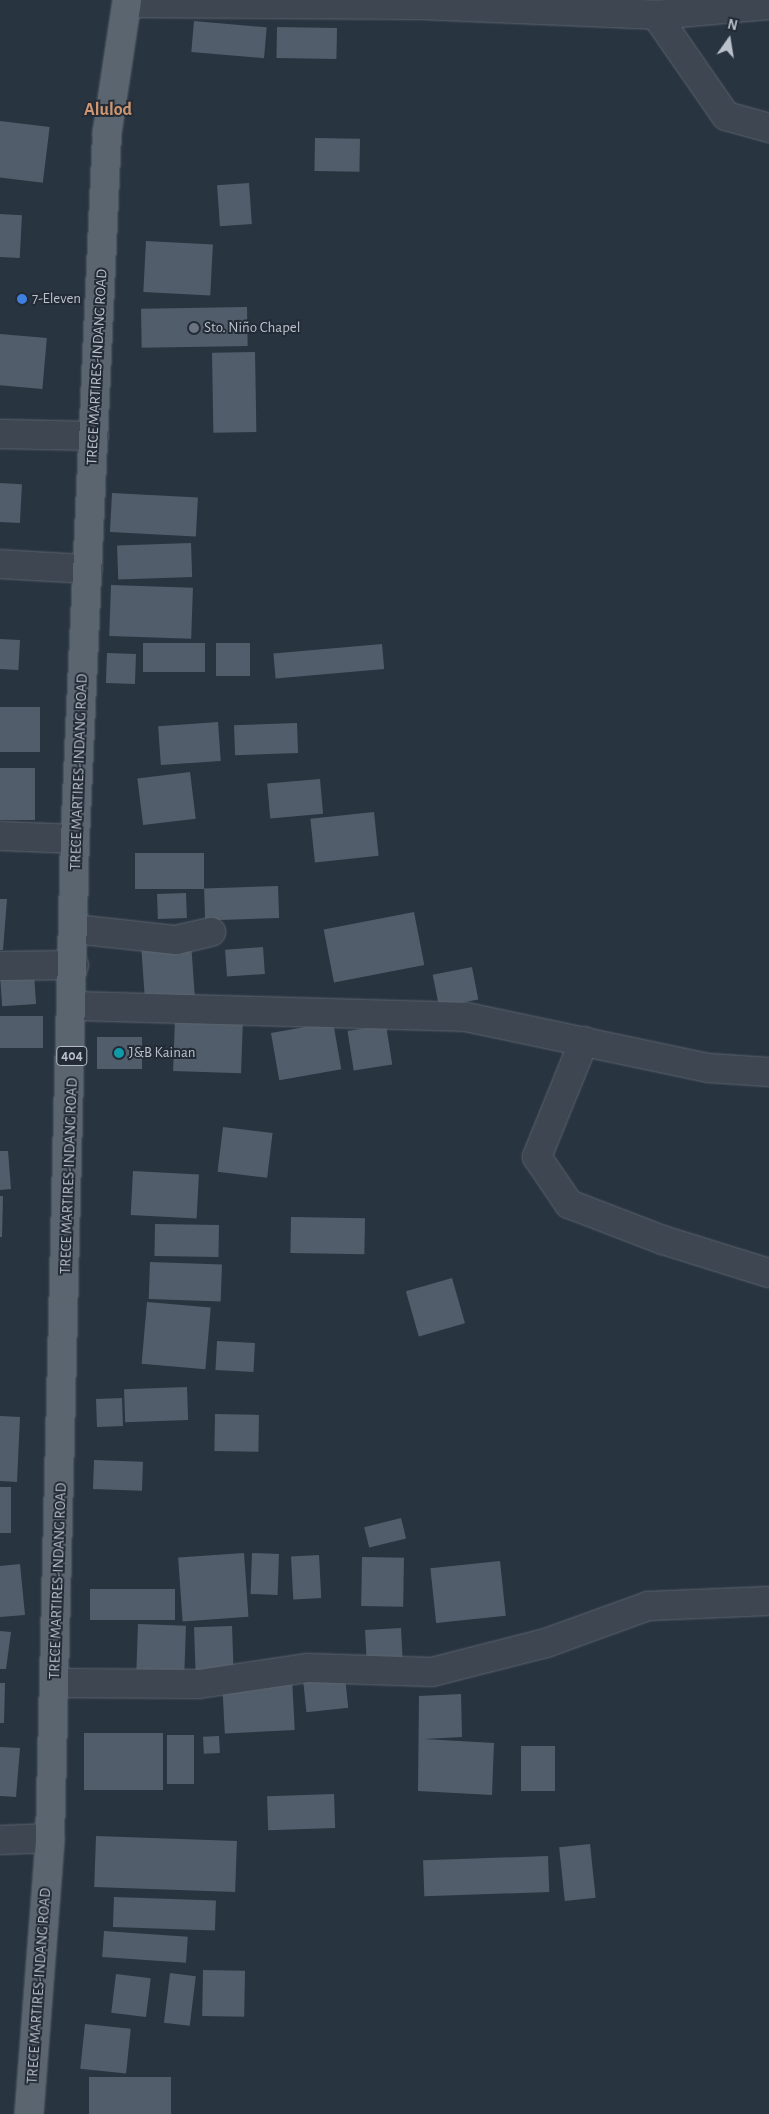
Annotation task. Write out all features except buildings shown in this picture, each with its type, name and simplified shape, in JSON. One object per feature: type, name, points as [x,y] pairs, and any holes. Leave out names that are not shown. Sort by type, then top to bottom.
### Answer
[{"type":"main road","name":"TRECE MARTIRES-INDANG ROAD","points":[[29,2114],[50,1838],[76,839],[107,133],[127,2]]},
{"type":"street","points":[[127,2],[422,5],[656,15],[769,5]]},
{"type":"street","points":[[656,15],[726,116],[769,128]]},
{"type":"street","points":[[0,434],[94,436]]},
{"type":"street","points":[[0,564],[88,569]]},
{"type":"street","points":[[0,836],[76,839]]},
{"type":"street","points":[[74,929],[176,940],[211,932]]},
{"type":"street","points":[[0,966],[74,965]]},
{"type":"street","points":[[73,1006],[466,1017],[709,1068],[769,1072]]},
{"type":"street","points":[[584,1041],[537,1157],[569,1204],[663,1240],[769,1273]]},
{"type":"street","points":[[55,1683],[199,1684],[308,1668],[432,1672],[546,1642],[648,1606],[769,1601]]},
{"type":"street","points":[[0,1840],[50,1838]]},
{"type":"place","name":"7-Eleven","points":[[22,299]]},
{"type":"place","name":"Sto. Niño Chapel","points":[[194,328]]},
{"type":"place","name":"J&B Kainan","points":[[119,1053]]},
{"type":"district","name":"Alulod","points":[[108,110]]}]
